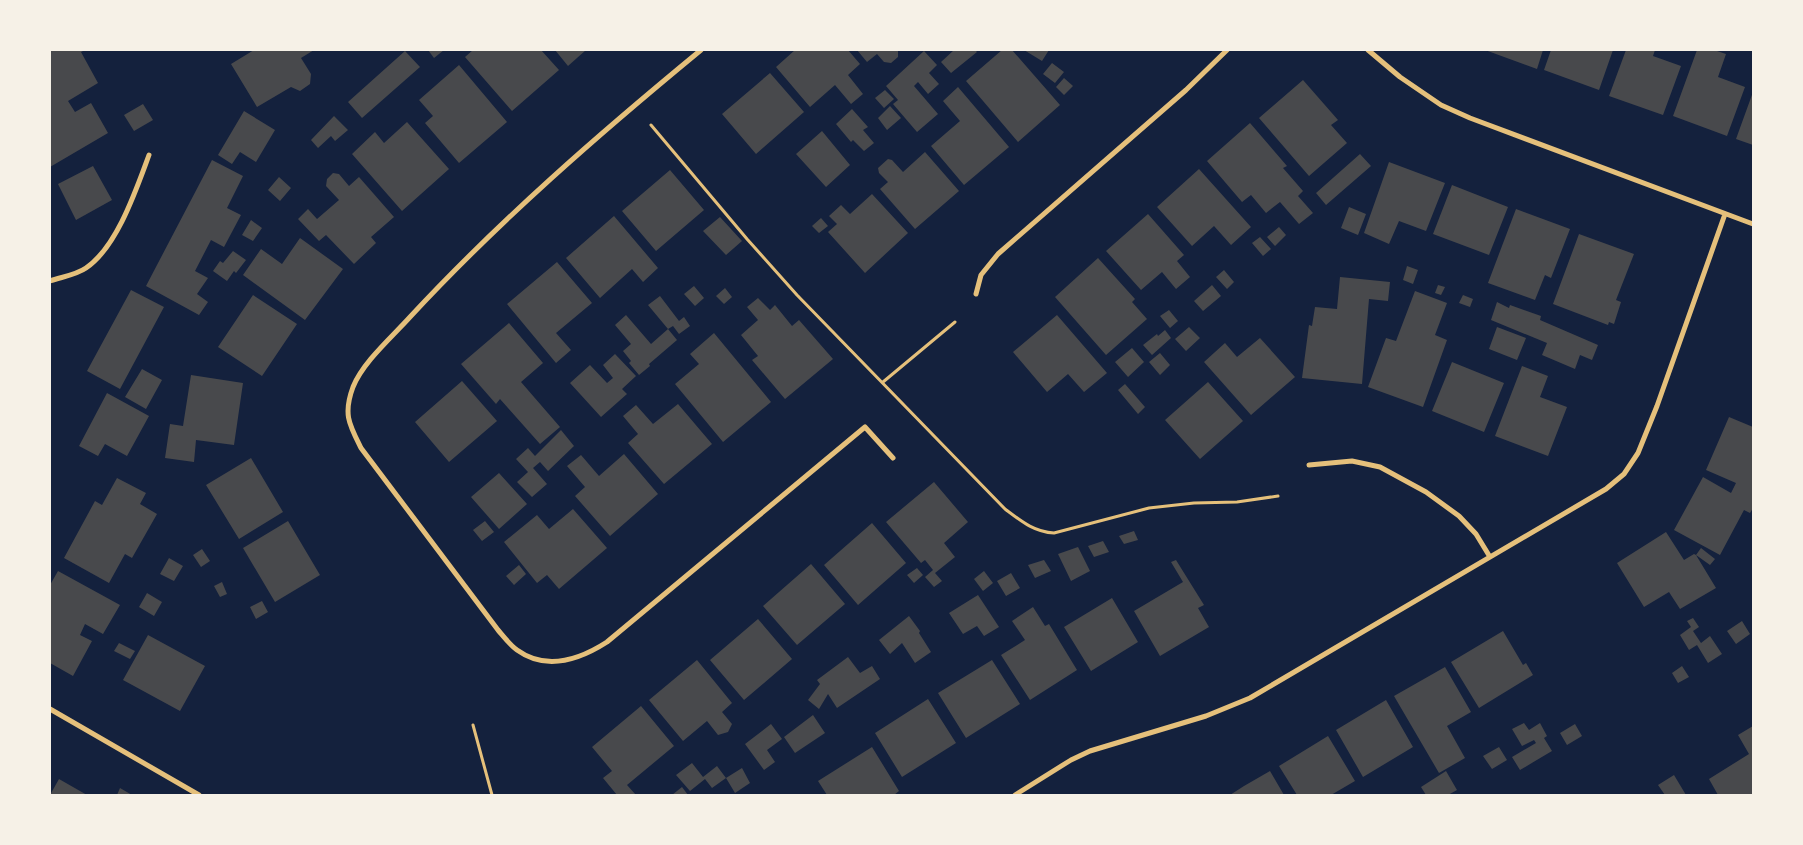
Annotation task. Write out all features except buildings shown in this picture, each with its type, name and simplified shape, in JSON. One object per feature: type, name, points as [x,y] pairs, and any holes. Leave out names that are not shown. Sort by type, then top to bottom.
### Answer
[{"type":"street","points":[[701,50],[634,105],[504,221],[429,297],[363,369],[353,387],[348,407],[348,423],[361,448],[498,630],[516,650],[532,658],[552,662],[570,660],[589,653],[607,642],[865,427],[892,458]]},
{"type":"street","points":[[976,294],[981,275],[998,254],[1186,90],[1227,50]]},
{"type":"street","points":[[1368,50],[1400,77],[1441,106],[1753,224]]},
{"type":"street","points":[[50,281],[85,269],[102,254],[114,236],[139,182],[149,155]]},
{"type":"street","points":[[1016,795],[1071,760],[1090,751],[1206,716],[1250,698],[1606,489],[1624,474],[1638,452],[1657,406],[1725,214]]},
{"type":"street","points":[[1309,465],[1352,461],[1380,467],[1426,492],[1460,516],[1476,534],[1490,557]]},
{"type":"street","points":[[50,709],[200,795]]},
{"type":"path","points":[[651,125],[797,296],[1005,509],[1026,525],[1042,532],[1054,532],[1149,508],[1194,503],[1237,502],[1278,496]]},
{"type":"path","points":[[883,382],[955,322]]},
{"type":"path","points":[[474,725],[492,795]]}]
